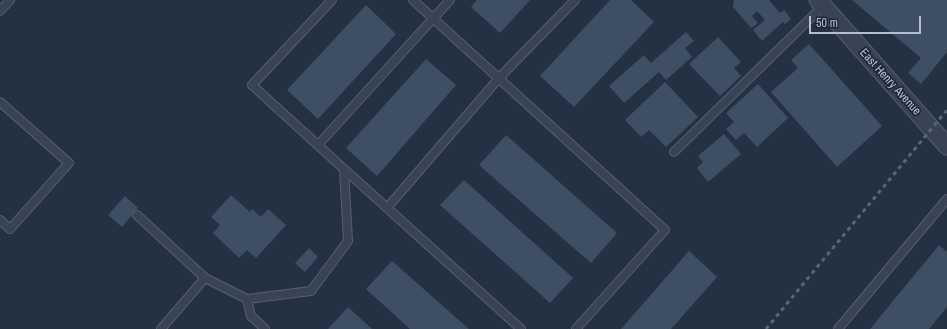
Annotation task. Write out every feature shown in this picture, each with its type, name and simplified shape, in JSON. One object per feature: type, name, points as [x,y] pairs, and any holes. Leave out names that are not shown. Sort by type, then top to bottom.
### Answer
[{"type":"street","name":"East Henry Avenue","points":[[820,3],[947,146]]},
{"type":"lane","points":[[0,11],[10,0]]},
{"type":"lane","points":[[332,0],[252,85],[522,329]]},
{"type":"lane","points":[[413,0],[665,230],[576,329]]},
{"type":"lane","points":[[318,145],[450,0]]},
{"type":"lane","points":[[387,208],[499,78],[574,0]]},
{"type":"lane","points":[[674,152],[820,3]]},
{"type":"lane","points":[[0,103],[68,163],[10,229],[0,220]]},
{"type":"lane","points":[[137,215],[205,278],[247,299],[311,291],[348,241],[344,169]]},
{"type":"lane","points":[[838,329],[947,198]]},
{"type":"lane","points":[[161,329],[205,278]]},
{"type":"lane","points":[[247,299],[251,316],[265,329]]},
{"type":"building","points":[[477,0],[530,0],[500,33],[471,7]]},
{"type":"building","points":[[610,0],[631,0],[654,22],[574,107],[540,76]]},
{"type":"building","points":[[734,0],[769,0],[780,13],[784,10],[791,19],[785,24],[783,22],[762,41],[753,30],[765,20],[757,11],[752,16],[758,23],[751,28],[733,7]]},
{"type":"building","points":[[852,0],[947,0],[947,52],[921,84],[908,73],[921,58]]},
{"type":"building","points":[[366,5],[396,34],[318,119],[287,90]]},
{"type":"building","points":[[686,32],[694,41],[685,48],[692,57],[666,80],[659,72],[624,103],[609,86],[644,55],[651,63]]},
{"type":"building","points":[[718,37],[741,62],[734,68],[741,76],[720,96],[689,64]]},
{"type":"building","points":[[809,44],[882,126],[837,167],[771,92],[798,68],[791,60]]},
{"type":"building","points":[[426,59],[456,85],[377,176],[346,148]]},
{"type":"building","points":[[665,82],[698,117],[666,147],[649,130],[641,137],[625,120]]},
{"type":"building","points":[[758,84],[788,118],[757,147],[744,133],[736,140],[726,129],[734,122],[726,113]]},
{"type":"building","points":[[724,134],[741,154],[708,182],[697,168],[703,162],[698,156]]},
{"type":"building","points":[[506,135],[617,233],[591,263],[479,165]]},
{"type":"building","points":[[464,180],[573,278],[550,303],[440,205]]},
{"type":"building","points":[[231,195],[250,212],[252,209],[261,217],[268,209],[286,225],[256,258],[247,250],[239,258],[213,233],[220,225],[211,217]]},
{"type":"building","points":[[125,196],[138,208],[122,227],[108,215]]},
{"type":"building","points":[[939,245],[947,252],[947,307],[929,329],[870,329]]},
{"type":"building","points":[[309,248],[318,257],[305,272],[295,263]]},
{"type":"building","points":[[689,251],[717,277],[671,329],[621,329]]},
{"type":"building","points":[[392,261],[469,329],[410,329],[366,289]]},
{"type":"building","points":[[348,307],[372,329],[328,329]]},
{"type":"railway","points":[[766,329],[947,110]]}]
